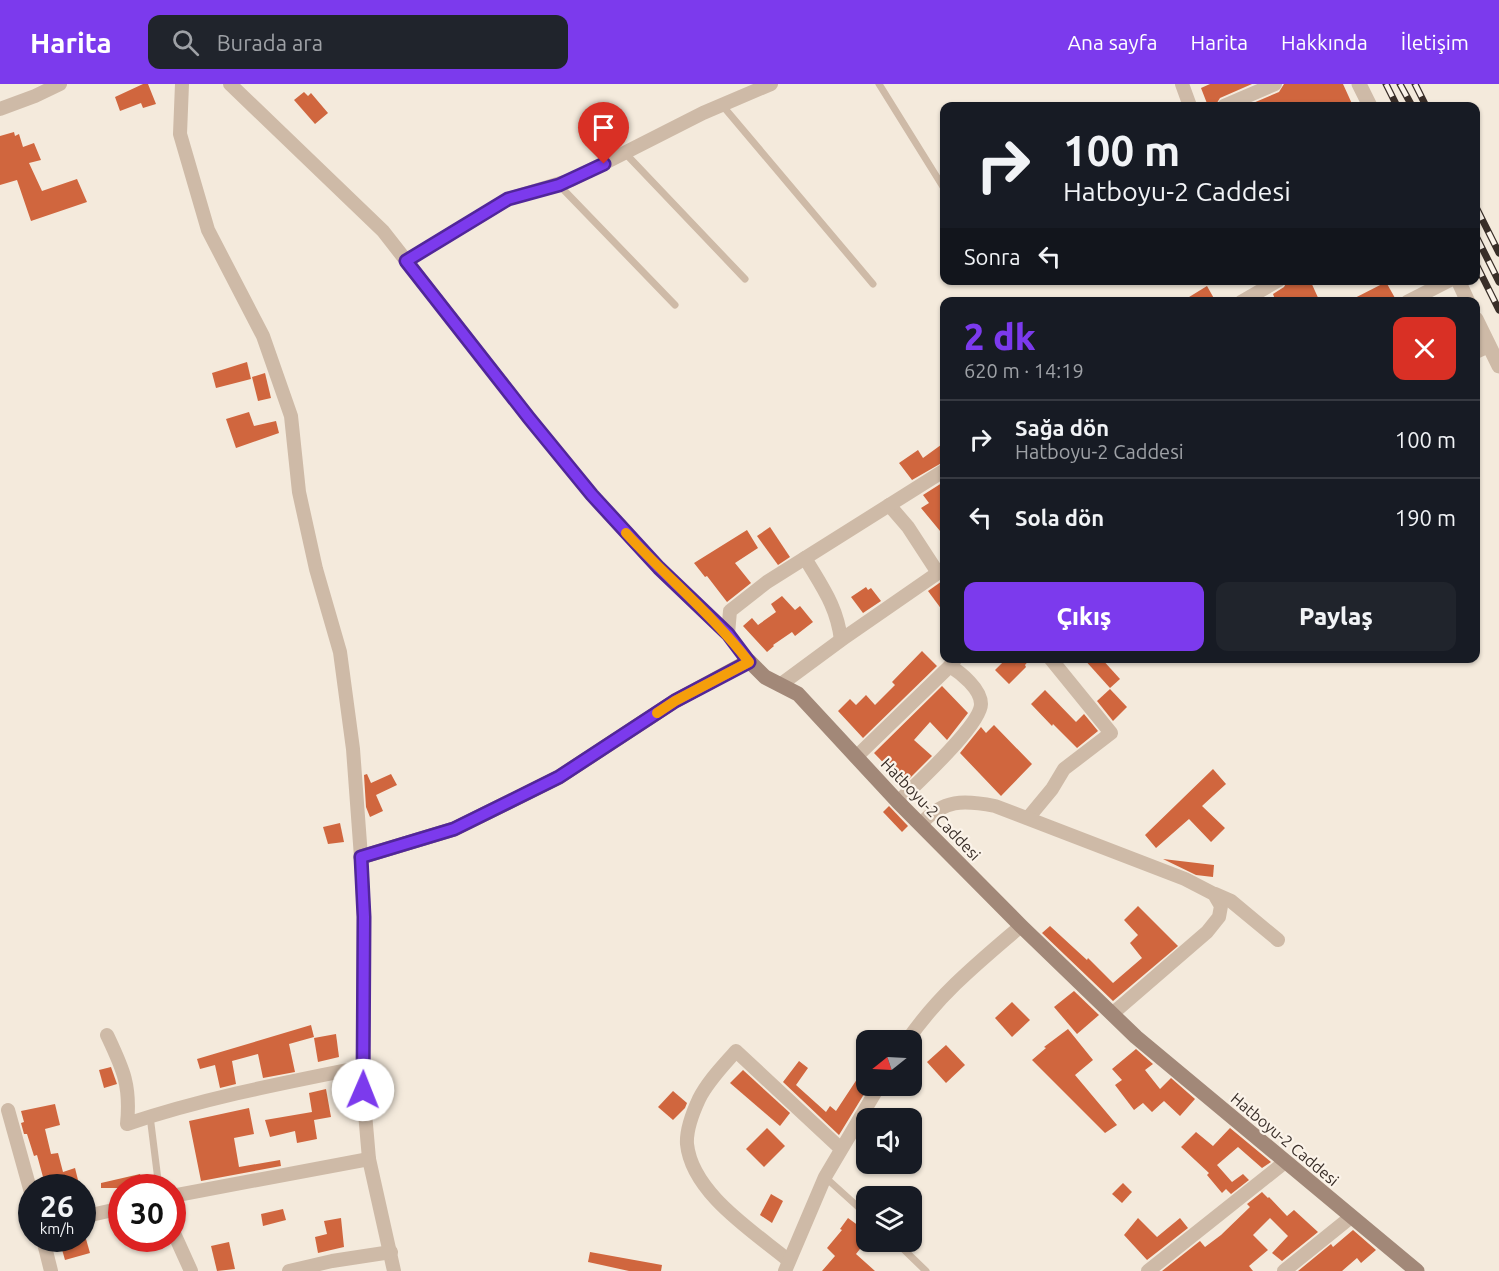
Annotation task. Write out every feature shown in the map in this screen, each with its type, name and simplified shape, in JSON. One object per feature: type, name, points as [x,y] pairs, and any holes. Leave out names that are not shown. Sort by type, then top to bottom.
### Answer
[{"type":"main road","points":[[361,857],[454,829],[559,777],[675,701],[749,662]]},
{"type":"main road","name":"Hatboyu-2 Caddesi","points":[[749,662],[765,677],[798,694],[898,802],[1112,1014],[1284,1162],[1417,1271]]},
{"type":"street","points":[[0,109],[60,84]]},
{"type":"street","points":[[182,84],[180,134],[208,230],[262,336],[291,416],[299,492],[316,569],[340,652],[353,749],[361,857],[364,917],[363,1090],[369,1159],[394,1271]]},
{"type":"street","points":[[230,84],[383,231],[592,495],[659,568],[728,634],[749,662]]},
{"type":"street","points":[[406,261],[508,199],[559,185],[722,105],[771,84]]},
{"type":"street","points":[[1182,84],[1189,102]]},
{"type":"street","points":[[1233,102],[1275,84]]},
{"type":"street","points":[[1359,84],[1368,102]]},
{"type":"street","points":[[1250,297],[1270,285]]},
{"type":"street","points":[[1417,297],[1440,285]]},
{"type":"street","points":[[1483,349],[1499,366]]},
{"type":"street","points":[[728,634],[730,611],[767,582],[940,473]]},
{"type":"street","points":[[889,505],[940,568]]},
{"type":"street","points":[[805,558],[832,604],[841,640]]},
{"type":"street","points":[[780,685],[940,572]]},
{"type":"street","points":[[856,757],[952,663]]},
{"type":"street","points":[[898,802],[958,741],[977,718],[981,703],[976,692],[954,663]]},
{"type":"street","points":[[1029,818],[1065,769],[1111,733],[1054,663]]},
{"type":"street","points":[[921,824],[943,806],[968,800],[995,806],[1185,879],[1231,901],[1278,940]]},
{"type":"street","points":[[1112,1014],[1206,932],[1219,917],[1221,906],[1214,894]]},
{"type":"street","points":[[916,1030],[960,978],[1021,926]]},
{"type":"street","points":[[107,1035],[123,1069],[128,1086],[129,1108],[126,1124],[170,1109],[363,1067]]},
{"type":"street","points":[[840,1148],[735,1051],[699,1098],[690,1122],[687,1142],[696,1173],[722,1204],[787,1265],[825,1177],[873,1096]]},
{"type":"street","points":[[8,1110],[26,1174]]},
{"type":"street","points":[[186,1193],[369,1159]]},
{"type":"street","points":[[1148,1271],[1284,1162]]},
{"type":"street","points":[[1284,1271],[1351,1217]]},
{"type":"street","points":[[46,1252],[51,1271]]},
{"type":"street","points":[[183,1252],[191,1271]]},
{"type":"street","points":[[289,1271],[391,1252]]},
{"type":"lane","points":[[879,84],[940,182]]},
{"type":"lane","points":[[722,105],[873,284]]},
{"type":"lane","points":[[625,153],[746,279]]},
{"type":"lane","points":[[559,185],[675,305]]},
{"type":"lane","points":[[150,1116],[157,1174]]},
{"type":"lane","points":[[825,1177],[856,1205]]},
{"type":"lane","points":[[906,1252],[926,1271]]},
{"type":"building","points":[[143,84],[148,84],[156,104],[143,108],[141,103],[120,111],[115,97]]},
{"type":"building","points":[[1210,84],[1252,84],[1220,98],[1218,102],[1206,102],[1201,88]]},
{"type":"building","points":[[1284,84],[1343,84],[1351,102],[1255,102],[1279,92]]},
{"type":"building","points":[[304,92],[308,96],[311,93],[328,113],[315,124],[294,100]]},
{"type":"building","points":[[14,132],[15,136],[19,134],[23,147],[34,143],[41,160],[29,163],[42,191],[77,179],[87,202],[31,221],[17,180],[0,185],[0,136]]},
{"type":"building","points":[[1285,285],[1312,285],[1318,297],[1274,297],[1273,294]]},
{"type":"building","points":[[1380,285],[1388,285],[1394,297],[1357,297]]},
{"type":"building","points":[[1207,286],[1213,297],[1189,297]]},
{"type":"building","points":[[247,362],[251,379],[216,388],[212,373]]},
{"type":"building","points":[[265,373],[271,398],[258,401],[252,377]]},
{"type":"building","points":[[249,412],[254,426],[276,421],[279,433],[236,448],[226,419]]},
{"type":"building","points":[[940,446],[940,464],[912,480],[899,463],[918,450],[923,458]]},
{"type":"building","points":[[940,484],[940,531],[921,508],[929,503],[923,495]]},
{"type":"building","points":[[770,527],[790,557],[778,565],[757,536]]},
{"type":"building","points":[[747,530],[758,548],[735,563],[751,583],[727,602],[694,563]]},
{"type":"building","points":[[940,583],[940,607],[928,591]]},
{"type":"building","points":[[866,587],[868,590],[871,588],[881,601],[863,613],[851,597]]},
{"type":"building","points":[[782,596],[795,610],[800,606],[813,622],[795,636],[792,632],[767,652],[743,626],[752,618],[758,625],[776,612],[771,604]]},
{"type":"building","points":[[922,651],[937,666],[863,738],[838,711],[850,699],[856,705],[866,695],[875,705],[895,685],[892,682]]},
{"type":"building","points":[[1002,663],[1027,663],[1026,667],[1009,684],[995,670]]},
{"type":"building","points":[[1088,663],[1106,663],[1120,679],[1110,688]]},
{"type":"building","points":[[942,686],[968,713],[947,740],[930,722],[914,740],[932,756],[904,784],[874,753]]},
{"type":"building","points":[[1110,689],[1127,707],[1113,721],[1097,701]]},
{"type":"building","points":[[1045,690],[1076,722],[1084,714],[1098,731],[1077,748],[1031,704]]},
{"type":"building","points":[[994,725],[1032,764],[1001,796],[960,753],[981,727],[986,733]]},
{"type":"building","points":[[1213,769],[1226,784],[1202,806],[1225,828],[1211,842],[1189,819],[1156,848],[1145,835]]},
{"type":"building","points":[[367,774],[371,783],[391,774],[397,785],[376,795],[383,811],[370,817],[366,807],[364,775]]},
{"type":"building","points":[[889,806],[908,826],[902,832],[883,812]]},
{"type":"building","points":[[340,823],[344,842],[328,844],[323,827]]},
{"type":"building","points":[[1163,859],[1214,865],[1213,877],[1196,875]]},
{"type":"building","points":[[1138,906],[1178,946],[1113,1001],[1042,933],[1050,926],[1113,983],[1142,958],[1130,943],[1138,935],[1124,920]]},
{"type":"building","points":[[1074,991],[1099,1015],[1077,1034],[1054,1007]]},
{"type":"building","points":[[1012,1002],[1030,1020],[1012,1037],[995,1018]]},
{"type":"building","points":[[311,1025],[314,1037],[289,1044],[295,1072],[263,1078],[258,1054],[232,1061],[236,1084],[220,1088],[215,1065],[200,1069],[197,1059]]},
{"type":"building","points":[[1068,1029],[1093,1060],[1075,1075],[1117,1125],[1105,1133],[1032,1060],[1046,1048],[1044,1047]]},
{"type":"building","points":[[336,1034],[339,1057],[318,1062],[314,1038]]},
{"type":"building","points":[[946,1045],[965,1065],[946,1083],[927,1062]]},
{"type":"building","points":[[1136,1049],[1153,1064],[1145,1070],[1160,1089],[1171,1078],[1195,1099],[1180,1116],[1164,1101],[1152,1112],[1143,1103],[1134,1110],[1115,1085],[1122,1080],[1112,1069]]},
{"type":"building","points":[[799,1061],[808,1068],[796,1085],[826,1112],[830,1106],[836,1111],[856,1081],[856,1096],[863,1096],[839,1135],[783,1082]]},
{"type":"building","points":[[111,1067],[117,1084],[104,1088],[99,1070]]},
{"type":"building","points":[[743,1070],[790,1113],[780,1126],[730,1083]]},
{"type":"building","points":[[326,1089],[331,1117],[314,1120],[317,1139],[297,1143],[295,1131],[270,1137],[265,1120],[312,1112],[309,1093]]},
{"type":"building","points":[[673,1091],[687,1103],[673,1120],[658,1107]]},
{"type":"building","points":[[55,1104],[60,1125],[45,1129],[51,1154],[58,1153],[63,1172],[75,1168],[76,1174],[42,1174],[37,1155],[34,1156],[27,1134],[24,1134],[21,1111]]},
{"type":"building","points":[[249,1108],[254,1134],[234,1138],[239,1167],[280,1160],[281,1166],[201,1181],[189,1121]]},
{"type":"building","points":[[767,1128],[785,1146],[764,1167],[746,1149]]},
{"type":"building","points":[[1230,1128],[1271,1162],[1262,1168],[1238,1147],[1217,1165],[1232,1182],[1243,1174],[1249,1180],[1231,1194],[1226,1189],[1222,1193],[1207,1175],[1209,1173],[1181,1147],[1196,1132],[1213,1146]]},
{"type":"building","points":[[108,1181],[108,1188],[101,1188],[101,1183]]},
{"type":"building","points":[[1123,1183],[1132,1192],[1122,1203],[1112,1194]]},
{"type":"building","points":[[1262,1192],[1287,1216],[1294,1210],[1318,1232],[1282,1261],[1272,1253],[1288,1236],[1270,1218],[1253,1235],[1268,1250],[1249,1266],[1253,1271],[1162,1271],[1200,1241],[1205,1247],[1221,1235],[1250,1207],[1247,1204]]},
{"type":"building","points":[[771,1194],[783,1201],[772,1223],[760,1215]]},
{"type":"building","points":[[283,1209],[286,1220],[263,1226],[261,1214]]},
{"type":"building","points":[[341,1218],[344,1247],[318,1253],[315,1237],[327,1234],[324,1221]]},
{"type":"building","points":[[848,1218],[856,1224],[856,1254],[875,1271],[822,1271],[835,1256],[827,1248],[842,1230],[840,1229]]},
{"type":"building","points":[[1138,1218],[1157,1237],[1180,1218],[1188,1228],[1147,1260],[1124,1235]]},
{"type":"building","points":[[1353,1230],[1376,1250],[1361,1263],[1357,1258],[1342,1271],[1298,1271],[1331,1244],[1333,1247]]},
{"type":"building","points":[[229,1242],[235,1269],[217,1271],[211,1246]]},
{"type":"building","points":[[63,1252],[90,1252],[90,1253],[65,1260]]},
{"type":"building","points":[[590,1252],[662,1265],[661,1271],[629,1271],[588,1262]]},
{"type":"railway","points":[[1386,84],[1395,102]]},
{"type":"railway","points":[[1400,84],[1410,102]]},
{"type":"railway","points":[[1415,84],[1424,102]]},
{"type":"railway","points":[[1480,215],[1499,253]]},
{"type":"railway","points":[[1480,244],[1499,282]]},
{"type":"railway","points":[[1480,272],[1499,310]]},
{"type":"slow traffic","points":[[626,533],[728,634],[749,662],[657,713]]},
{"type":"route","points":[[363,1090],[364,917],[361,857],[454,829],[559,777],[675,701],[749,662],[728,634],[659,568],[592,495],[406,261],[508,199],[559,185],[604,164]]}]
